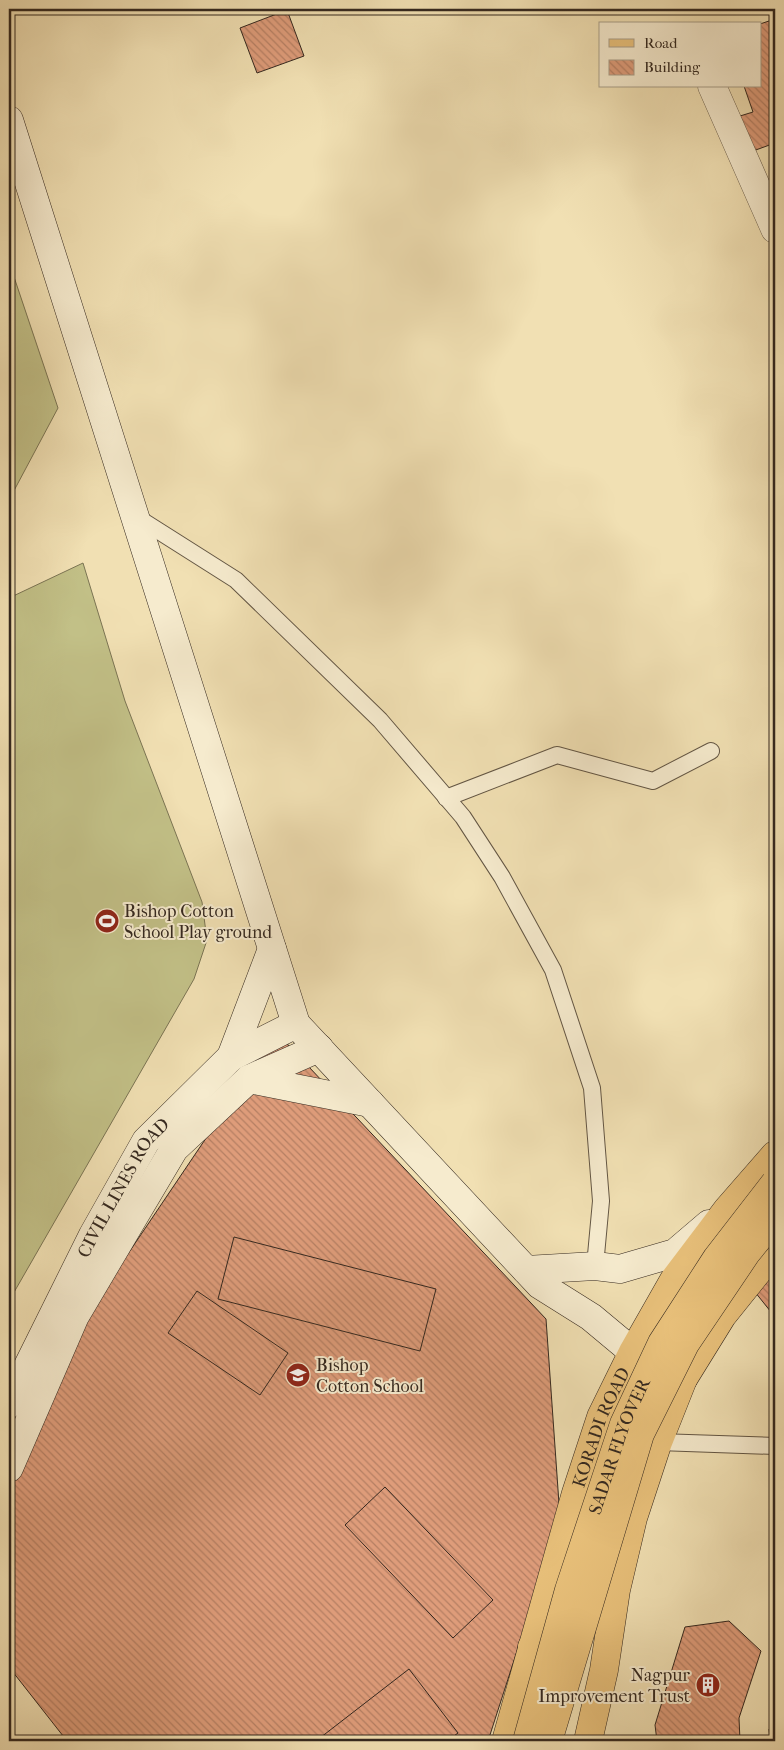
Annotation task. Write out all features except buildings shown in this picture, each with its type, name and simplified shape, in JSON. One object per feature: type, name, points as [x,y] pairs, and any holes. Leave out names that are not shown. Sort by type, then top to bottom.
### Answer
[{"type":"main road","points":[[713,88],[775,229]]},
{"type":"main road","points":[[9,120],[296,1024],[540,1285],[591,1317],[633,1352],[683,1379]]},
{"type":"main road","points":[[231,1057],[272,949]]},
{"type":"main road","name":"CIVIL LINES ROAD","points":[[9,1404],[93,1234],[146,1141],[231,1057],[296,1024]]},
{"type":"main road","points":[[9,1468],[75,1316],[174,1149],[249,1078],[319,1048]]},
{"type":"main road","points":[[249,1078],[370,1103]]},
{"type":"main road","name":"KORADI ROAD","points":[[506,1741],[576,1493],[601,1418],[633,1352],[674,1280],[727,1210],[775,1155]]},
{"type":"main road","name":"SADAR FLYOVER","points":[[527,1741],[569,1590],[624,1424],[667,1335],[717,1258],[775,1183]]},
{"type":"main road","points":[[526,1270],[595,1266],[620,1269],[675,1253],[727,1210]]},
{"type":"main road","name":"SADAR FLYOVER","points":[[550,1741],[640,1434],[686,1344],[747,1252],[775,1218]]},
{"type":"main road","points":[[588,1741],[604,1670],[616,1590],[633,1518],[658,1442],[683,1379],[722,1316],[775,1250]]},
{"type":"main road","points":[[532,1647],[550,1741]]},
{"type":"lane","points":[[135,516],[236,580],[380,720],[463,817],[502,877],[553,970],[592,1088],[602,1201],[595,1266]]},
{"type":"lane","points":[[446,798],[557,755],[653,781],[711,751]]},
{"type":"lane","points":[[658,1442],[775,1446]]},
{"type":"shaded area","points":[[9,262],[58,408],[9,500]]},
{"type":"shaded area","name":"Bishop Cotton School Play ground","points":[[83,563],[125,701],[202,902],[207,940],[194,979],[9,1301],[9,598]]},
{"type":"place","name":"Bishop Cotton School Play ground","points":[[107,921]]},
{"type":"place","name":"Bishop Cotton School","points":[[298,1375]]},
{"type":"place","name":"Nagpur Improvement Trust","points":[[708,1685]]}]
